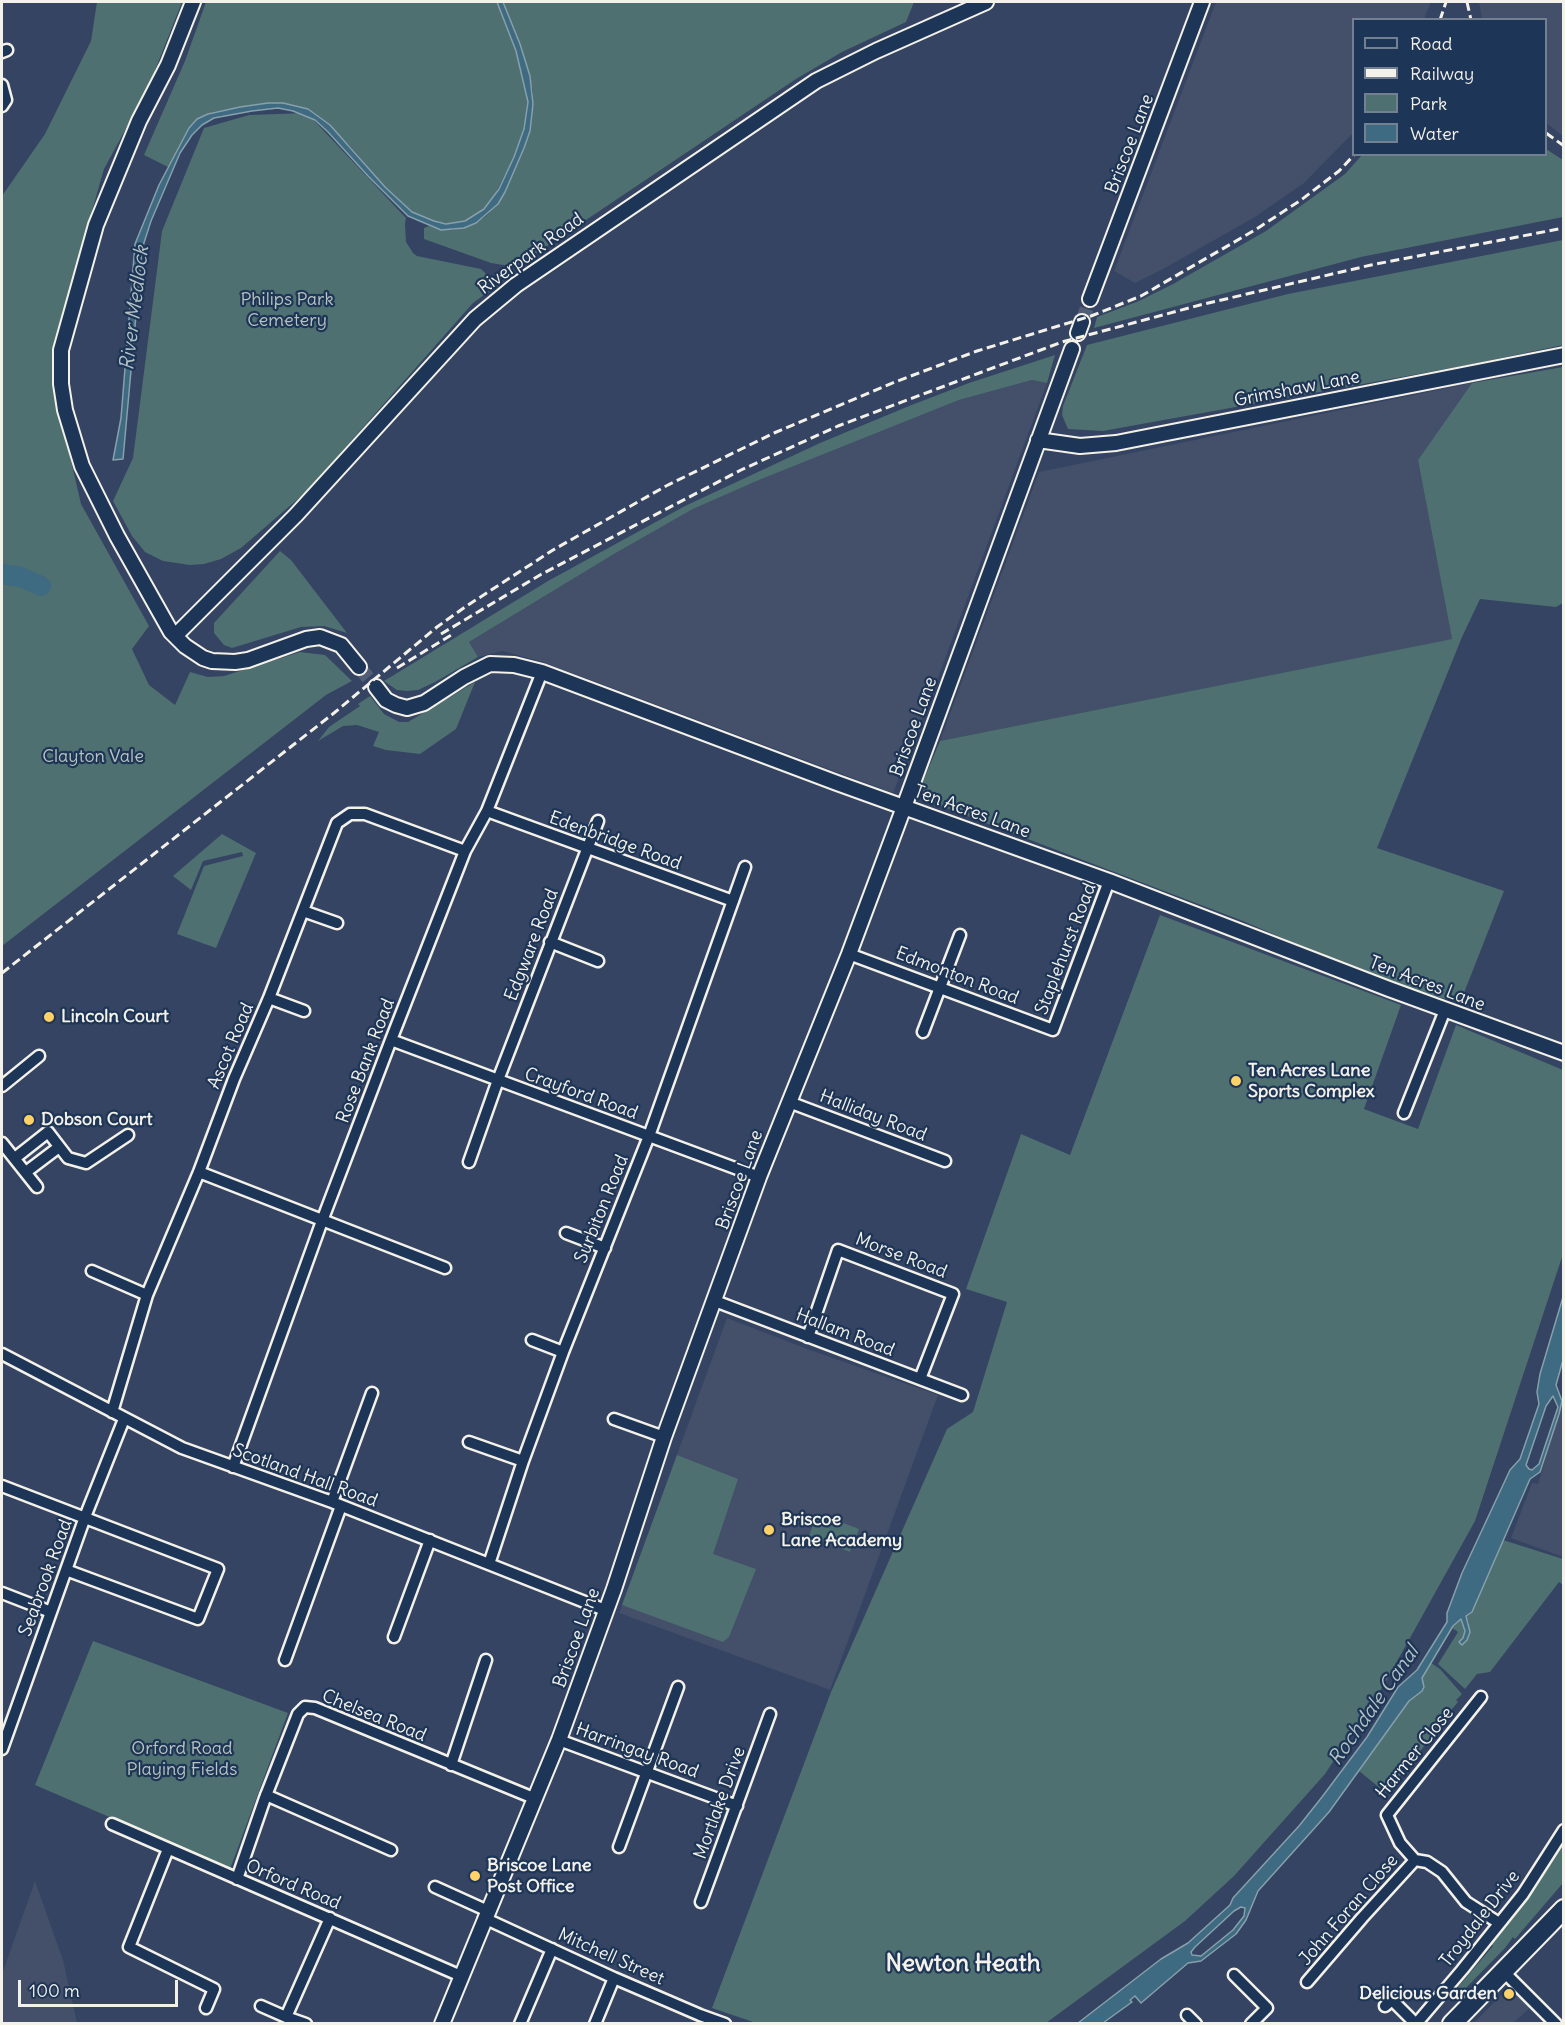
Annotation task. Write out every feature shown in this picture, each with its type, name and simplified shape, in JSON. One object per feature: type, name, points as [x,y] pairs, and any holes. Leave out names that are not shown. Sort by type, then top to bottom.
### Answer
[{"type":"highway","points":[[1452,2024],[1563,1909]]},
{"type":"street","points":[[193,2],[168,65],[139,121],[96,225],[61,350],[60,366],[65,410],[82,466],[117,536],[175,636],[185,646],[203,658],[222,663],[248,660],[306,639],[320,637],[341,645],[359,667]]},
{"type":"street","name":"Riverpark Road","points":[[175,636],[296,514],[475,319],[516,285],[816,81],[876,51],[986,2]]},
{"type":"street","name":"Briscoe Lane","points":[[1090,298],[1202,2]]},
{"type":"street","points":[[2,85],[6,100],[2,105]]},
{"type":"street","name":"Briscoe Lane","points":[[442,2024],[559,1740],[664,1437],[759,1177],[849,954],[1072,349]]},
{"type":"street","name":"Grimshaw Lane","points":[[1038,440],[1080,446],[1116,443],[1563,355]]},
{"type":"street","name":"Ten Acres Lane","points":[[375,687],[386,700],[407,708],[424,703],[464,677],[490,664],[514,665],[542,672],[1109,881],[1563,1053]]},
{"type":"street","name":"Rose Bank Road","points":[[233,1467],[322,1221],[465,851],[487,811],[542,672]]},
{"type":"street","name":"Edenbridge Road","points":[[487,811],[733,901]]},
{"type":"street","name":"Ascot Road","points":[[111,1412],[147,1295],[199,1172],[234,1079],[270,998],[337,823],[350,814],[365,814],[465,851]]},
{"type":"street","name":"Edgware Road","points":[[469,1162],[550,942],[598,822]]},
{"type":"street","name":"Surbiton Road","points":[[489,1564],[523,1461],[563,1352],[649,1136],[745,867]]},
{"type":"street","name":"Staplehurst Road","points":[[1053,1030],[1109,881]]},
{"type":"street","points":[[303,911],[337,923]]},
{"type":"street","points":[[923,1032],[960,935]]},
{"type":"street","points":[[550,942],[598,961]]},
{"type":"street","name":"Edmonton Road","points":[[849,954],[1053,1030]]},
{"type":"street","points":[[270,998],[304,1011]]},
{"type":"street","points":[[1404,1113],[1445,1010]]},
{"type":"street","name":"Crayford Road","points":[[392,1040],[759,1177]]},
{"type":"street","points":[[2,1086],[39,1056]]},
{"type":"street","name":"Halliday Road","points":[[789,1102],[945,1161]]},
{"type":"street","points":[[15,1158],[48,1132],[68,1158],[86,1163],[128,1135]]},
{"type":"street","points":[[2,1143],[37,1187]]},
{"type":"street","points":[[26,1172],[59,1147]]},
{"type":"street","points":[[199,1172],[445,1268]]},
{"type":"street","points":[[566,1233],[605,1248]]},
{"type":"street","name":"Morse Road","points":[[808,1336],[838,1250],[953,1294],[920,1379]]},
{"type":"street","points":[[92,1270],[147,1295]]},
{"type":"street","name":"Hallam Road","points":[[715,1301],[962,1395]]},
{"type":"street","points":[[532,1340],[563,1352]]},
{"type":"street","name":"Scotland Hall Road","points":[[2,1354],[182,1448],[337,1504],[605,1610]]},
{"type":"street","points":[[285,1659],[372,1393]]},
{"type":"street","name":"Seabrook Road","points":[[2,1749],[85,1517],[124,1419]]},
{"type":"street","points":[[614,1419],[664,1437]]},
{"type":"street","points":[[469,1442],[523,1461]]},
{"type":"street","points":[[2,1486],[218,1569],[198,1619],[66,1570]]},
{"type":"street","points":[[394,1637],[430,1540]]},
{"type":"street","points":[[2,1593],[51,1612]]},
{"type":"street","points":[[451,1765],[486,1660]]},
{"type":"street","points":[[620,1847],[678,1688]]},
{"type":"street","name":"Harmer Close","points":[[1481,1697],[1387,1815],[1400,1843],[1415,1860],[1427,1862],[1442,1872],[1466,1902],[1499,1923]]},
{"type":"street","name":"Chelsea Road","points":[[237,1879],[266,1795],[298,1714],[305,1707],[315,1708],[536,1799]]},
{"type":"street","name":"Mortlake Drive","points":[[701,1902],[770,1714]]},
{"type":"street","name":"Harringay Road","points":[[559,1740],[737,1806]]},
{"type":"street","points":[[266,1795],[391,1851]]},
{"type":"street","name":"Orford Road","points":[[112,1824],[460,1976]]},
{"type":"street","name":"Troydale Drive","points":[[1416,2024],[1530,1884],[1563,1830]]},
{"type":"street","points":[[168,1849],[129,1947],[214,1989],[206,2008]]},
{"type":"street","name":"John Foran Close","points":[[1308,1982],[1362,1917],[1415,1860]]},
{"type":"street","name":"Mitchell Street","points":[[435,1887],[552,1949],[614,1978],[725,2024]]},
{"type":"street","points":[[286,2017],[330,1918]]},
{"type":"street","points":[[520,2024],[552,1949]]},
{"type":"street","points":[[1504,1972],[1556,2024]]},
{"type":"street","points":[[1234,1975],[1267,2008],[1251,2024]]},
{"type":"street","points":[[595,2024],[614,1978]]},
{"type":"street","points":[[1385,2006],[1392,2000],[1416,2024]]},
{"type":"street","points":[[261,2006],[306,2024]]},
{"type":"street","points":[[1187,2015],[1196,2024]]},
{"type":"shaded area","points":[[1216,2],[1431,2],[1424,18],[1352,18],[1352,134],[1304,183],[1255,217],[1135,283],[1114,271]]},
{"type":"shaded area","points":[[1479,2],[1563,2],[1563,136],[1547,124],[1547,18],[1482,18]]},
{"type":"shaded area","points":[[1032,380],[1047,383],[893,793],[540,661],[502,651],[478,657],[469,642],[693,509],[759,480],[959,400]]},
{"type":"shaded area","points":[[1472,383],[1418,460],[1452,639],[940,741],[1039,472]]},
{"type":"shaded area","name":"Briscoe Lane Academy","points":[[727,1318],[938,1395],[830,1690],[619,1613]]},
{"type":"shaded area","points":[[1563,1399],[1563,1557],[1511,1538],[1532,1483],[1538,1484]]},
{"type":"shaded area","points":[[35,1881],[63,1960],[77,2023],[2,2023],[2,1974]]},
{"type":"shaded area","points":[[1511,1985],[1533,2005],[1513,2023],[1473,2024]]},
{"type":"green space","name":"Clayton Vale","points":[[97,2],[182,2],[148,88],[104,169],[77,263],[54,362],[57,401],[81,504],[149,626],[132,649],[149,685],[175,705],[190,672],[208,677],[224,676],[300,652],[325,655],[352,681],[326,695],[2,946],[2,196],[45,134],[91,41]]},
{"type":"green space","points":[[206,2],[497,2],[516,51],[528,102],[524,129],[514,157],[491,202],[465,221],[452,224],[434,221],[412,212],[385,187],[350,146],[317,115],[308,109],[283,103],[268,103],[213,112],[197,119],[189,128],[168,167],[144,155],[185,61]]},
{"type":"green space","points":[[503,2],[914,2],[906,22],[842,52],[796,79],[516,267],[491,263],[424,239],[424,228],[429,226],[441,230],[453,230],[476,223],[498,204],[530,131],[533,91],[520,44]]},
{"type":"green space","name":"Philips Park Cemetery","points":[[307,113],[406,218],[406,242],[413,253],[417,256],[481,269],[498,285],[473,303],[306,492],[241,548],[221,559],[204,564],[190,565],[163,561],[145,552],[132,536],[113,501],[133,458],[162,231],[204,128],[249,115]]},
{"type":"green space","points":[[1547,150],[1563,160],[1563,217],[1361,257],[1094,328],[1097,317],[1139,301],[1173,284],[1266,231],[1345,174],[1361,156],[1547,156]]},
{"type":"green space","points":[[1563,240],[1563,345],[1468,365],[1103,431],[1068,429],[1062,415],[1063,406],[1087,345],[1288,294]]},
{"type":"green space","points":[[1055,355],[1047,383],[1032,380],[959,400],[759,480],[693,509],[469,642],[478,657],[435,682],[418,690],[407,691],[397,690],[384,681],[548,581],[685,506],[820,443],[909,406],[969,383]]},
{"type":"green space","points":[[1563,367],[1563,603],[1556,607],[1480,599],[1462,637],[1377,848],[1504,891],[1460,1003],[1382,981],[1243,921],[928,801],[921,786],[940,741],[1452,639],[1418,460],[1472,383]]},
{"type":"green space","points":[[280,551],[291,560],[347,633],[324,626],[301,627],[232,648],[224,645],[214,633],[214,623]]},
{"type":"green space","points":[[475,682],[456,729],[420,754],[373,746],[379,732],[357,725],[343,726],[318,741],[329,727],[360,706],[358,704],[370,696],[384,714],[399,722],[408,722]]},
{"type":"green space","points":[[222,834],[256,853],[216,948],[177,934],[204,866],[243,856],[242,852],[203,861],[191,890],[173,876]]},
{"type":"green space","points":[[1160,915],[1401,1005],[1364,1109],[1418,1129],[1456,1025],[1563,1070],[1563,1254],[1475,1521],[1385,1683],[1325,1774],[1234,1876],[1185,1921],[1046,2023],[759,2024],[712,2008],[831,1692],[947,1429],[973,1412],[1007,1302],[966,1289],[1021,1134],[1070,1155]]},
{"type":"green space","points":[[677,1455],[738,1479],[713,1554],[756,1569],[729,1637],[723,1642],[622,1605]]},
{"type":"green space","points":[[817,1513],[859,1529],[850,1552],[809,1536]]},
{"type":"green space","points":[[1503,1540],[1563,1559],[1563,1585],[1559,1582],[1490,1672],[1477,1674],[1465,1689],[1438,1664],[1458,1632],[1452,1628],[1461,1619],[1465,1631],[1462,1645],[1469,1623],[1466,1616],[1472,1612]]},
{"type":"green space","name":"Orford Road Playing Fields","points":[[93,1641],[288,1713],[230,1869],[35,1785]]},
{"type":"green space","points":[[1431,1663],[1440,1669],[1462,1694],[1434,1730],[1432,1728],[1430,1730],[1434,1734],[1386,1793],[1359,1771],[1423,1682],[1422,1678]]},
{"type":"green space","points":[[1563,1838],[1563,1883],[1515,1939],[1513,1937],[1463,1991],[1458,1987],[1493,1946],[1489,1943],[1542,1875]]},
{"type":"water","points":[[497,2],[503,2],[520,44],[530,76],[533,104],[530,131],[505,192],[498,204],[476,223],[464,228],[441,230],[408,216],[315,120],[293,111],[278,108],[214,118],[192,135],[180,153],[151,221],[142,249],[123,459],[113,460],[121,418],[135,244],[159,185],[189,128],[197,119],[208,114],[240,107],[283,103],[308,109],[330,125],[385,187],[412,212],[446,224],[465,221],[484,209],[499,189],[524,129],[528,102],[516,51]]},
{"type":"water","points":[[1563,1297],[1563,1360],[1556,1385],[1562,1401],[1559,1414],[1540,1472],[1530,1479],[1472,1612],[1466,1616],[1470,1632],[1467,1640],[1462,1645],[1459,1642],[1465,1631],[1461,1619],[1453,1626],[1422,1678],[1424,1687],[1422,1691],[1409,1701],[1329,1812],[1258,1891],[1246,1920],[1236,1934],[1201,1961],[1188,1963],[1141,2003],[1135,1996],[1130,2000],[1132,2002],[1103,2023],[1078,2023],[1161,1959],[1188,1943],[1230,1905],[1233,1898],[1299,1826],[1367,1737],[1398,1687],[1417,1670],[1447,1622],[1447,1613],[1462,1573],[1510,1470],[1520,1459],[1539,1404],[1537,1392],[1540,1374]],"holes":[[[1553,1396],[1558,1407],[1539,1464],[1532,1470],[1526,1465],[1546,1406]],[[1241,1907],[1245,1908],[1244,1916],[1233,1930],[1201,1956],[1192,1955],[1191,1952],[1195,1947]]]},
{"type":"waterway","name":"River Medlock","points":[[2,574],[21,577],[41,586]]},
{"type":"tunnel","points":[[1082,322],[1090,299]]},
{"type":"tunnel","points":[[359,667],[376,687]]},
{"type":"railway","points":[[1441,18],[1446,2]]},
{"type":"railway","points":[[1467,2],[1471,18]]},
{"type":"railway","points":[[1547,134],[1564,146]]},
{"type":"railway","points":[[2,973],[334,713],[437,627],[553,550],[666,486],[774,433],[895,382],[977,351],[1091,316],[1141,296],[1255,230],[1301,200],[1339,171],[1353,156]]},
{"type":"railway","points":[[441,634],[540,575],[741,470],[838,426],[1062,342],[1200,305],[1371,265],[1564,228]]},
{"type":"railway","points":[[397,668],[453,634]]},
{"type":"place","name":"Lincoln Court","points":[[49,1017]]},
{"type":"place","name":"Ten Acres Lane Sports Complex","points":[[1236,1081]]},
{"type":"place","name":"Dobson Court","points":[[29,1120]]},
{"type":"place","name":"Briscoe Lane Academy","points":[[769,1530]]},
{"type":"place","name":"Briscoe Lane Post Office","points":[[475,1876]]},
{"type":"place","name":"Delicious Garden","points":[[1509,1994]]},
{"type":"district","name":"Newton Heath","points":[[963,1964]]},
{"type":"water label","name":"Rochdale Canal","points":[[1374,1706]]}]
